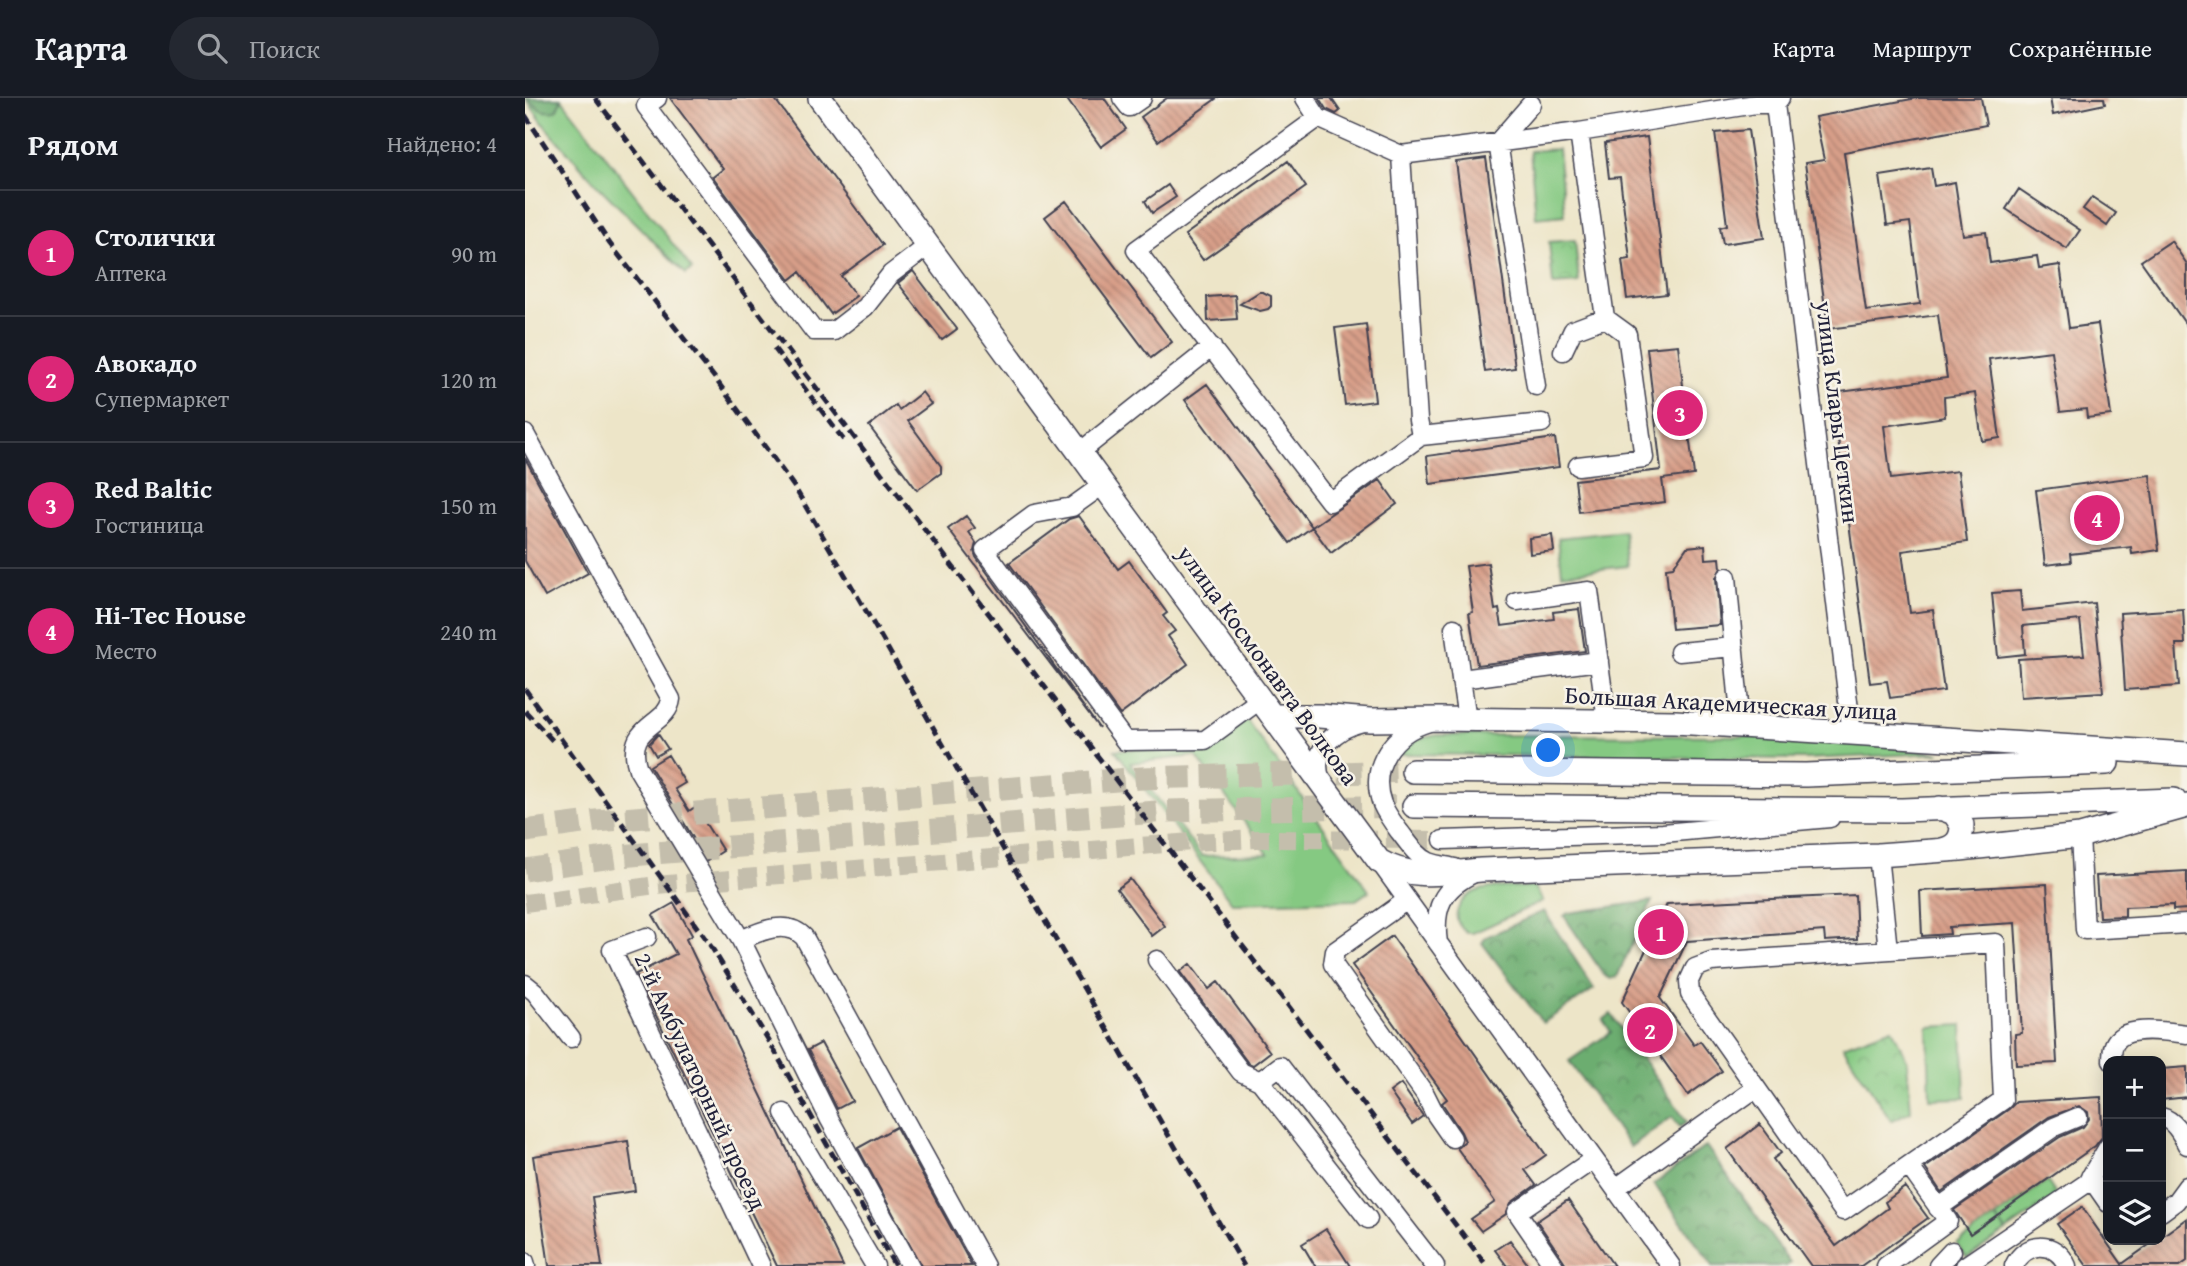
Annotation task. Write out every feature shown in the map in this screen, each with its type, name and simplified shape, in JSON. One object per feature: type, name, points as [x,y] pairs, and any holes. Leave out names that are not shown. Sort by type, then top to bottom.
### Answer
[{"type":"main road","name":"улица Космонавта Волкова","points":[[820,98],[1379,861]]},
{"type":"main road","name":"Большая Академическая улица","points":[[1267,708],[1370,720],[1675,722],[2187,757]]},
{"type":"main road","points":[[1413,771],[1806,775],[2187,757]]},
{"type":"main road","points":[[1414,806],[1902,810],[2187,800]]},
{"type":"main road","points":[[1379,861],[1402,872],[1417,875],[1481,870],[1878,855],[2080,836],[2187,806]]},
{"type":"main road","points":[[1940,808],[1954,813],[1962,825],[1960,839],[1949,849],[1942,850]]},
{"type":"street","points":[[657,98],[646,106],[814,331],[834,331],[865,307],[891,274],[929,245]]},
{"type":"street","points":[[1122,98],[1129,107],[1142,98]]},
{"type":"street","points":[[1305,98],[1318,118],[1401,155],[1579,132],[1777,101]]},
{"type":"street","points":[[1529,100],[1498,142],[1536,386]]},
{"type":"street","name":"улица Клары Цеткин","points":[[1777,101],[1852,734]]},
{"type":"street","points":[[1318,118],[1136,250],[1330,502],[1421,436],[1542,423]]},
{"type":"street","points":[[1578,466],[1644,458],[1627,334],[1605,318],[1579,132]]},
{"type":"street","points":[[1401,155],[1421,436]]},
{"type":"street","points":[[1563,351],[1573,330],[1605,318]]},
{"type":"street","points":[[1080,452],[1212,347]]},
{"type":"street","points":[[525,434],[671,699],[665,713],[641,734],[635,747],[638,769],[741,940],[829,1120],[910,1266]]},
{"type":"street","points":[[1104,484],[1072,507],[1034,514],[985,550],[1125,741],[1205,740],[1267,708]]},
{"type":"street","points":[[1727,577],[1741,726]]},
{"type":"street","points":[[1517,601],[1589,591],[1607,721]]},
{"type":"street","points":[[1454,628],[1467,719]]},
{"type":"street","points":[[1679,652],[1734,647]]},
{"type":"street","points":[[1461,679],[1599,661]]},
{"type":"street","points":[[1439,719],[1404,733],[1385,756],[1379,769],[1382,805],[1412,848],[1428,861],[1481,870]]},
{"type":"street","points":[[1325,788],[1317,763],[1319,752],[1334,736],[1351,724],[1370,720]]},
{"type":"street","points":[[1443,840],[1676,832],[1770,825],[1902,810]]},
{"type":"street","points":[[2080,836],[2085,930],[2187,924]]},
{"type":"street","points":[[1878,855],[1888,950]]},
{"type":"street","name":"улица Космонавта Волкова","points":[[1379,861],[1671,1266]]},
{"type":"street","points":[[1438,943],[1438,909],[1444,897],[1463,878],[1481,870]]},
{"type":"street","points":[[1408,900],[1335,951],[1333,964],[1425,1094],[1452,1138]]},
{"type":"street","points":[[741,940],[757,932],[784,928],[794,929],[804,937],[985,1266]]},
{"type":"street","name":"2-й Амбулаторный проезд","points":[[647,937],[613,950],[761,1266]]},
{"type":"street","points":[[1996,943],[2003,1100],[1843,1210],[1689,994],[1689,981],[1695,968],[1711,961],[1888,950],[1996,943]]},
{"type":"street","points":[[1157,960],[1241,1072],[1260,1081],[1368,1219]]},
{"type":"street","points":[[525,984],[535,992],[571,1038]]},
{"type":"street","points":[[2113,1056],[2114,1045],[2120,1036],[2146,1029],[2187,1034]]},
{"type":"street","points":[[1260,1081],[1280,1066],[1435,1266]]},
{"type":"street","points":[[1616,1188],[1756,1088]]},
{"type":"street","points":[[784,1113],[875,1266]]},
{"type":"street","points":[[1938,1208],[2054,1127],[2078,1117]]},
{"type":"street","points":[[2166,1118],[2179,1129],[2187,1145]]},
{"type":"street","points":[[1965,1266],[2087,1183],[2103,1155]]},
{"type":"street","points":[[1554,1266],[1517,1212],[1594,1159]]},
{"type":"street","points":[[1886,1266],[1948,1221],[1909,1166]]},
{"type":"street","points":[[2090,1177],[2103,1196]]},
{"type":"street","points":[[2166,1208],[2176,1201],[2187,1186]]},
{"type":"street","points":[[2013,1233],[2024,1251]]},
{"type":"street","points":[[2014,1266],[2024,1251],[2033,1247],[2051,1248],[2059,1252],[2067,1266]]},
{"type":"street","points":[[1938,1266],[1952,1251]]},
{"type":"green space","points":[[525,98],[533,105],[561,101],[558,98],[561,98],[692,269],[686,274],[598,186],[548,130]]},
{"type":"green space","points":[[528,98],[561,100],[556,111],[543,111]]},
{"type":"green space","points":[[1558,149],[1565,215],[1536,218],[1530,151]]},
{"type":"green space","points":[[1575,240],[1579,283],[1553,285],[1549,242]]},
{"type":"green space","points":[[1624,531],[1628,566],[1562,573],[1558,538]]},
{"type":"green space","points":[[1246,719],[1369,891],[1356,900],[1232,903],[1115,750],[1209,745]],"holes":[[[1196,756],[1268,854],[1202,856],[1130,763]]]},
{"type":"green space","points":[[1438,735],[1763,736],[1852,742],[1940,753],[1804,759],[1398,754],[1416,739]]},
{"type":"green space","points":[[1535,887],[1543,901],[1473,933],[1467,933],[1458,922],[1458,909],[1463,900],[1471,894],[1491,888]]},
{"type":"green space","points":[[1652,901],[1617,977],[1611,979],[1604,975],[1564,916],[1568,913]]},
{"type":"green space","points":[[1544,911],[1594,989],[1543,1023],[1482,943],[1486,937]]},
{"type":"green space","points":[[1611,1014],[1687,1122],[1680,1127],[1672,1117],[1630,1147],[1569,1061],[1611,1032],[1603,1020]]},
{"type":"green space","points":[[1962,1025],[1965,1098],[1930,1099],[1928,1027]]},
{"type":"green space","points":[[1892,1028],[1907,1060],[1911,1111],[1891,1121],[1843,1046]]},
{"type":"green space","points":[[1706,1146],[1790,1263],[1786,1266],[1713,1266],[1654,1184]]},
{"type":"green space","points":[[2047,1181],[2057,1196],[2006,1231],[1996,1217]]},
{"type":"green space","points":[[1996,1217],[2006,1231],[1967,1258],[1957,1244]]},
{"type":"building","points":[[670,98],[774,98],[883,245],[841,276],[856,296],[831,314],[800,272],[790,280],[713,177],[723,169]]},
{"type":"building","points":[[1066,98],[1104,98],[1126,129],[1101,147]]},
{"type":"building","points":[[1167,98],[1217,98],[1158,141],[1141,117]]},
{"type":"building","points":[[1319,98],[1331,98],[1340,111],[1336,114],[1326,109]]},
{"type":"building","points":[[1917,98],[1981,98],[1986,125],[1844,152],[1866,311],[1920,304],[1910,222],[1887,225],[1880,176],[1931,168],[1934,186],[1955,182],[1963,235],[1986,232],[1990,263],[2037,256],[2039,268],[2060,265],[2069,328],[2098,324],[2111,415],[2087,418],[2086,409],[2060,412],[2051,351],[1989,359],[2000,438],[1982,441],[1975,393],[1944,397],[1945,417],[1884,426],[1891,479],[1958,471],[1967,542],[1902,551],[1910,613],[1933,610],[1944,691],[1890,698],[1887,681],[1870,683],[1832,393],[1947,378],[1938,315],[1828,329],[1805,163],[1824,160],[1815,117]]},
{"type":"building","points":[[2050,98],[2104,98],[2105,104],[2053,115]]},
{"type":"building","points":[[1748,130],[1764,238],[1723,244],[1720,227],[1727,225],[1715,133]]},
{"type":"building","points":[[1647,137],[1667,294],[1627,299],[1622,260],[1630,259],[1620,177],[1609,178],[1605,143]]},
{"type":"building","points":[[1486,158],[1515,368],[1485,372],[1456,162]]},
{"type":"building","points":[[1288,161],[1306,187],[1203,260],[1185,235]]},
{"type":"building","points":[[1168,185],[1176,197],[1152,213],[1145,201]]},
{"type":"building","points":[[2019,189],[2080,230],[2067,249],[2006,209]]},
{"type":"building","points":[[2092,197],[2116,213],[2107,226],[2083,209]]},
{"type":"building","points":[[1066,201],[1172,342],[1151,358],[1045,217]]},
{"type":"building","points":[[2171,241],[2187,264],[2187,326],[2141,261]]},
{"type":"building","points":[[913,271],[957,329],[942,340],[898,283]]},
{"type":"building","points":[[1259,292],[1271,296],[1271,306],[1268,309],[1260,311],[1240,304]]},
{"type":"building","points":[[1235,295],[1237,319],[1208,321],[1207,297]]},
{"type":"building","points":[[1366,324],[1375,401],[1345,405],[1335,328]]},
{"type":"building","points":[[1678,345],[1694,475],[1662,479],[1665,502],[1579,512],[1575,480],[1661,470],[1647,348]]},
{"type":"building","points":[[1207,384],[1312,527],[1290,543],[1185,400]]},
{"type":"building","points":[[922,392],[931,404],[908,421],[941,466],[941,473],[917,490],[869,426],[896,405],[899,410]]},
{"type":"building","points":[[1555,438],[1559,467],[1430,484],[1427,456]]},
{"type":"building","points":[[525,458],[588,573],[545,597],[525,561]]},
{"type":"building","points":[[2150,475],[2159,550],[2132,554],[2131,547],[2070,554],[2071,562],[2045,565],[2036,490]]},
{"type":"building","points":[[1380,480],[1397,504],[1331,553],[1312,527]]},
{"type":"building","points":[[966,516],[975,528],[969,532],[976,543],[976,557],[1099,728],[948,529]]},
{"type":"building","points":[[1079,516],[1118,569],[1129,561],[1167,613],[1163,616],[1175,631],[1168,636],[1188,664],[1120,715],[1009,563],[1069,519]]},
{"type":"building","points":[[1552,535],[1554,551],[1530,554],[1529,538]]},
{"type":"building","points":[[1705,545],[1706,559],[1720,558],[1721,568],[1716,578],[1720,625],[1672,629],[1666,568],[1673,567],[1687,547]]},
{"type":"building","points":[[1488,563],[1495,610],[1499,609],[1502,626],[1554,619],[1553,612],[1579,609],[1585,651],[1477,665],[1469,613],[1473,612],[1466,566]]},
{"type":"building","points":[[2020,591],[2022,611],[2094,603],[2103,692],[2021,697],[2018,659],[2084,655],[2080,620],[2023,626],[2025,654],[1998,657],[1992,593]]},
{"type":"building","points":[[2183,609],[2185,644],[2176,644],[2179,686],[2125,690],[2120,613]]},
{"type":"building","points":[[658,734],[668,749],[656,756],[649,744]]},
{"type":"building","points":[[668,755],[685,783],[675,789],[689,811],[695,807],[723,851],[707,861],[650,766]]},
{"type":"building","points":[[2187,871],[2187,909],[2173,910],[2173,905],[2125,907],[2125,916],[2099,917],[2096,876]]},
{"type":"building","points":[[1130,879],[1165,926],[1152,936],[1117,889]]},
{"type":"building","points":[[2047,884],[2057,1063],[2016,1065],[2015,1034],[2022,1033],[2015,923],[1949,927],[1950,934],[1922,936],[1920,891]]},
{"type":"building","points":[[1855,895],[1857,939],[1825,941],[1824,931],[1687,941],[1660,998],[1694,1045],[1700,1041],[1722,1071],[1688,1095],[1622,1002],[1667,904]]},
{"type":"building","points":[[674,903],[692,935],[686,939],[843,1266],[777,1266],[636,974],[676,954],[653,915]]},
{"type":"building","points":[[1392,936],[1546,1155],[1525,1170],[1536,1185],[1511,1203],[1506,1214],[1481,1231],[1471,1219],[1495,1202],[1457,1148],[1465,1141],[1442,1103],[1447,1099],[1352,965]]},
{"type":"building","points":[[1190,964],[1209,989],[1218,982],[1270,1052],[1253,1065],[1248,1063],[1180,972]]},
{"type":"building","points":[[821,1043],[852,1101],[837,1109],[808,1050]]},
{"type":"building","points":[[2187,1067],[2187,1097],[2166,1099],[2166,1069]]},
{"type":"building","points":[[1401,1084],[1423,1116],[1412,1124],[1390,1092]]},
{"type":"building","points":[[2101,1097],[2102,1137],[2095,1146],[1970,1234],[1954,1210],[2060,1137],[2083,1127],[2089,1119],[2088,1112],[2079,1106],[2049,1117],[1941,1192],[1925,1168],[2016,1102]]},
{"type":"building","points":[[1760,1124],[1781,1153],[1773,1159],[1836,1246],[1888,1208],[1885,1202],[1905,1187],[1928,1218],[1861,1266],[1811,1266],[1727,1149]]},
{"type":"building","points":[[896,1127],[972,1266],[921,1266],[858,1148]]},
{"type":"building","points":[[628,1141],[635,1191],[592,1197],[602,1266],[549,1266],[533,1156]]},
{"type":"building","points":[[1568,1200],[1614,1266],[1567,1266],[1537,1221]]},
{"type":"building","points":[[2082,1207],[2103,1237],[2103,1245],[2109,1245],[2122,1264],[2149,1245],[2166,1245],[2166,1233],[2187,1218],[2187,1261],[2180,1266],[2087,1266],[2057,1224]]},
{"type":"building","points":[[1326,1229],[1350,1266],[1315,1266],[1302,1244]]},
{"type":"building","points":[[1510,1240],[1529,1266],[1507,1266],[1495,1250]]},
{"type":"tunnel","points":[[525,831],[596,821],[1142,778],[1413,771]]},
{"type":"tunnel","points":[[525,870],[619,856],[1168,811],[1414,806]]},
{"type":"tunnel","points":[[525,903],[656,885],[1191,842],[1258,839],[1443,840]]},
{"type":"railway","points":[[595,98],[1487,1266]]},
{"type":"railway","points":[[525,115],[610,244],[714,377],[795,488],[1244,1266]]},
{"type":"railway","points":[[774,348],[846,443]]},
{"type":"railway","points":[[525,689],[712,948],[769,1041],[895,1266]]},
{"type":"railway","points":[[525,711],[554,742]]},
{"type":"place","name":"Red Baltic","points":[[1680,413]]},
{"type":"place","name":"Hi-Tec House","points":[[2097,518]]},
{"type":"place","name":"Столички","points":[[1661,932]]},
{"type":"place","name":"Авокадо","points":[[1650,1030]]}]
